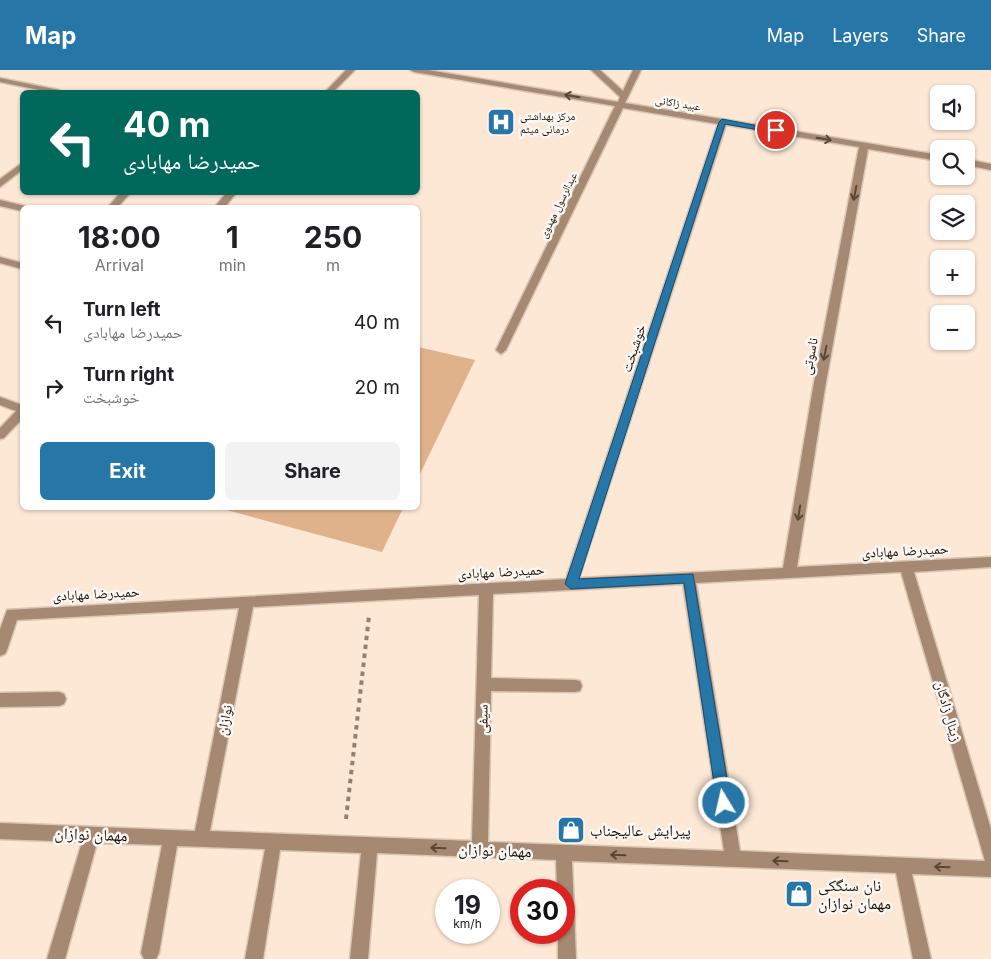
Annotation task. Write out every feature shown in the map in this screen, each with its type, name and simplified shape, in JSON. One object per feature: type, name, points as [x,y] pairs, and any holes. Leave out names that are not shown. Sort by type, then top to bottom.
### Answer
[{"type":"street","points":[[331,90],[351,70]]},
{"type":"street","name":"عبید زاکانی","points":[[414,70],[622,100],[722,122],[930,156]]},
{"type":"street","points":[[595,70],[622,100]]},
{"type":"street","name":"عبدالرسول مهدوی","points":[[501,350],[636,70]]},
{"type":"street","points":[[0,80],[50,90]]},
{"type":"street","name":"خوشبخت","points":[[571,584],[722,122]]},
{"type":"street","name":"ناسوتی","points":[[789,573],[819,388],[864,145]]},
{"type":"street","points":[[975,163],[991,166]]},
{"type":"street","points":[[0,184],[20,168]]},
{"type":"street","points":[[114,205],[124,195]]},
{"type":"street","points":[[221,205],[230,195]]},
{"type":"street","points":[[0,203],[20,208]]},
{"type":"street","points":[[0,260],[20,265]]},
{"type":"street","points":[[0,402],[20,409]]},
{"type":"street","points":[[0,435],[20,412]]},
{"type":"street","name":"حمیدرضا مهابادی","points":[[0,650],[12,614],[991,562]]},
{"type":"street","name":"زینال زادگان","points":[[906,566],[991,856]]},
{"type":"street","points":[[689,578],[733,859]]},
{"type":"street","name":"سیفی","points":[[480,849],[486,588]]},
{"type":"street","name":"نوازان","points":[[201,839],[247,601]]},
{"type":"street","points":[[483,684],[575,686]]},
{"type":"street","points":[[0,700],[59,699]]},
{"type":"street","name":"مهمان نوازان","points":[[1,834],[92,834],[991,869]]},
{"type":"street","points":[[56,959],[92,834]]},
{"type":"street","points":[[150,953],[171,837]]},
{"type":"street","points":[[254,959],[274,842]]},
{"type":"street","points":[[359,959],[370,845]]},
{"type":"street","points":[[564,853],[567,959]]},
{"type":"street","points":[[902,865],[922,959]]},
{"type":"path","points":[[343,844],[372,594]]},
{"type":"shaded area","points":[[420,347],[475,360],[420,474]]},
{"type":"shaded area","points":[[226,510],[402,510],[382,552]]},
{"type":"place","name":"مرکز بهداشتی درمانی میثم","points":[[501,122]]},
{"type":"place","name":"پیرایش عالیجناب","points":[[571,830]]},
{"type":"place","name":"نان سنگکی مهمان‌ نوازان","points":[[799,894]]},
{"type":"route","points":[[724,803],[689,578],[571,584],[722,122],[776,130]]}]
